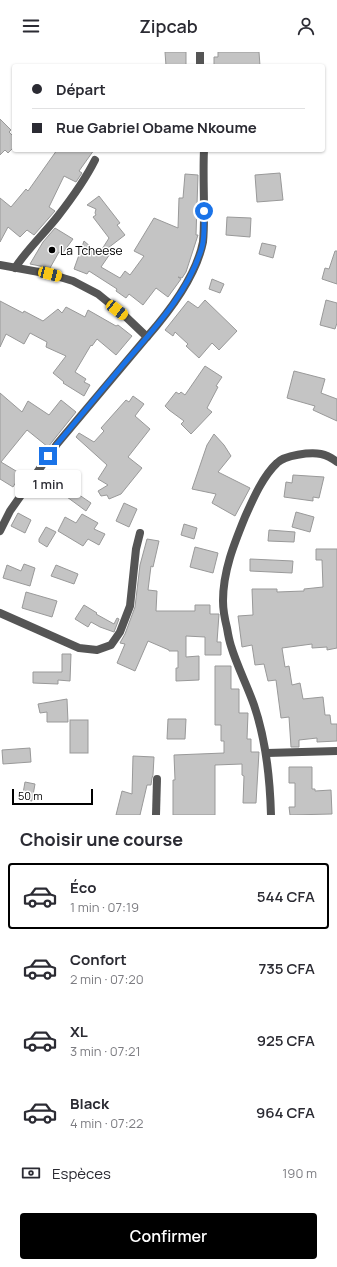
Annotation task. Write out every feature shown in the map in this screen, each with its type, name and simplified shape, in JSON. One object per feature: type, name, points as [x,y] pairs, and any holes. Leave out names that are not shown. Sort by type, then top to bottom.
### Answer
[{"type":"street","points":[[200,52],[200,64]]},
{"type":"street","points":[[0,531],[10,511],[57,444],[147,337],[185,286],[202,247],[204,226],[204,152]]},
{"type":"street","points":[[15,268],[23,256],[57,217],[80,187],[95,160]]},
{"type":"street","points":[[0,265],[45,273],[73,281],[102,298],[125,316],[147,337]]},
{"type":"street","points":[[271,815],[267,753],[254,706],[231,646],[225,620],[223,602],[228,562],[235,540],[247,513],[269,471],[279,461],[289,457],[307,454],[320,454],[332,458],[337,462]]},
{"type":"street","points":[[0,613],[78,648],[97,650],[111,645],[120,632],[130,606],[136,549],[140,533]]},
{"type":"street","points":[[267,753],[337,751]]},
{"type":"street","points":[[156,815],[157,779]]},
{"type":"building","points":[[165,52],[186,52],[186,64],[166,64]]},
{"type":"building","points":[[218,52],[259,52],[260,64],[214,64],[214,57],[218,57]]},
{"type":"building","points":[[0,119],[11,130],[9,132],[12,135],[12,149],[8,153],[5,150],[0,155]]},
{"type":"building","points":[[56,152],[93,152],[79,171],[82,173],[76,182],[64,176],[49,207],[55,211],[34,235],[27,230],[20,237],[8,227],[0,242],[0,198],[11,207],[26,189],[28,191]]},
{"type":"building","points":[[280,173],[283,200],[257,202],[255,175]]},
{"type":"building","points":[[185,174],[198,175],[196,235],[198,235],[186,272],[182,278],[178,277],[181,279],[168,297],[156,288],[143,305],[129,294],[126,298],[116,291],[117,289],[89,271],[87,274],[74,269],[84,241],[99,254],[109,238],[93,217],[96,215],[96,209],[87,205],[99,196],[120,223],[117,225],[125,235],[108,248],[112,251],[101,267],[120,278],[125,271],[130,275],[144,256],[134,251],[154,218],[178,228],[179,198],[183,198]]},
{"type":"building","points":[[227,217],[251,218],[250,237],[226,235]]},
{"type":"building","points":[[55,228],[73,239],[62,254],[59,252],[50,268],[30,264],[43,242]]},
{"type":"building","points":[[262,243],[276,246],[273,258],[259,254]]},
{"type":"building","points":[[335,251],[337,251],[337,284],[322,279],[325,268],[329,269]]},
{"type":"building","points":[[212,279],[224,284],[220,293],[209,289]]},
{"type":"building","points":[[205,300],[237,331],[219,350],[212,343],[199,358],[186,346],[188,344],[175,332],[173,336],[165,330],[188,301],[198,308]]},
{"type":"building","points":[[326,300],[337,303],[337,323],[335,329],[320,325]]},
{"type":"building","points":[[0,301],[43,321],[58,309],[62,313],[66,307],[85,317],[88,310],[116,326],[118,325],[132,336],[116,355],[97,339],[92,346],[91,345],[75,372],[86,379],[84,382],[90,385],[84,396],[63,383],[64,382],[53,373],[66,356],[46,347],[47,342],[30,333],[24,344],[6,334],[0,347]]},
{"type":"building","points":[[205,366],[222,377],[216,386],[218,387],[207,408],[212,412],[191,434],[181,424],[184,421],[165,406],[176,392],[179,394],[181,392],[185,395]]},
{"type":"building","points":[[294,371],[325,379],[321,393],[337,399],[337,421],[313,410],[315,406],[287,398]]},
{"type":"building","points":[[0,393],[22,412],[28,401],[49,415],[61,400],[76,412],[48,447],[27,430],[1,462],[21,474],[13,487],[0,479]]},
{"type":"building","points":[[133,396],[144,404],[135,416],[150,429],[128,457],[142,468],[121,494],[109,499],[107,495],[101,496],[98,491],[108,485],[98,479],[107,465],[76,437],[79,433],[94,442],[104,431],[101,428],[126,400],[129,402]]},
{"type":"building","points":[[214,434],[231,456],[218,472],[250,488],[235,516],[212,503],[216,494],[192,489],[207,445]]},
{"type":"building","points":[[293,475],[324,477],[319,498],[313,497],[313,501],[284,497],[286,482],[292,483]]},
{"type":"building","points":[[72,490],[91,503],[86,511],[67,497]]},
{"type":"building","points":[[124,503],[137,509],[129,527],[116,521]]},
{"type":"building","points":[[296,512],[314,517],[310,532],[292,527]]},
{"type":"building","points":[[18,513],[31,520],[25,533],[11,526]]},
{"type":"building","points":[[82,514],[98,523],[94,529],[105,534],[99,545],[88,539],[83,546],[58,531],[65,517],[76,523]]},
{"type":"building","points":[[184,524],[197,528],[194,539],[181,535]]},
{"type":"building","points":[[46,527],[56,532],[47,547],[39,542],[39,539]]},
{"type":"building","points":[[269,530],[295,532],[294,542],[268,541]]},
{"type":"building","points":[[147,539],[159,541],[153,567],[151,566],[148,590],[157,591],[156,611],[195,611],[195,605],[210,605],[210,614],[219,614],[217,642],[221,642],[221,655],[205,655],[205,637],[186,636],[186,657],[199,656],[199,680],[176,681],[178,651],[169,651],[148,641],[135,671],[117,663],[125,644],[120,643],[135,607],[140,565]]},
{"type":"building","points":[[195,547],[218,553],[213,573],[190,567]]},
{"type":"building","points":[[316,549],[337,549],[337,648],[327,650],[327,647],[312,648],[312,644],[282,648],[285,667],[289,666],[292,685],[300,683],[303,699],[323,697],[325,715],[330,715],[331,724],[337,724],[337,741],[317,742],[317,738],[299,740],[299,747],[291,747],[289,717],[281,718],[276,680],[268,681],[264,664],[255,665],[252,645],[242,647],[238,616],[253,615],[252,589],[277,589],[277,592],[304,591],[304,589],[323,587],[322,560],[316,560]]},
{"type":"building","points":[[250,559],[293,561],[292,573],[250,571]]},
{"type":"building","points":[[24,564],[35,568],[30,586],[3,578],[7,565],[21,571]]},
{"type":"building","points":[[56,565],[78,574],[74,584],[51,576]]},
{"type":"building","points":[[26,592],[57,601],[52,617],[22,608]]},
{"type":"building","points":[[84,605],[114,624],[117,618],[119,619],[114,632],[91,622],[88,627],[75,619]]},
{"type":"building","points":[[62,654],[71,654],[70,681],[58,680],[58,684],[33,683],[33,672],[62,672]]},
{"type":"building","points":[[215,666],[231,666],[231,689],[239,689],[239,713],[248,713],[247,739],[251,739],[251,752],[259,752],[256,803],[243,803],[244,776],[242,775],[242,764],[215,765],[215,815],[173,815],[173,780],[175,780],[174,755],[224,753],[224,741],[221,741],[221,725],[215,725]]},
{"type":"building","points":[[67,699],[68,722],[47,722],[47,712],[40,713],[38,704]]},
{"type":"building","points":[[168,719],[186,719],[185,739],[167,739]]},
{"type":"building","points":[[70,720],[88,720],[88,753],[70,753]]},
{"type":"building","points":[[30,748],[31,762],[3,764],[2,750]]},
{"type":"building","points":[[133,756],[154,757],[151,785],[147,785],[140,815],[116,815],[122,791],[132,794]]},
{"type":"building","points":[[289,767],[312,767],[312,789],[315,789],[315,791],[331,790],[332,814],[290,815],[289,807],[295,807],[295,783],[289,783]]},
{"type":"building","points":[[25,782],[35,784],[32,801],[22,799]]},
{"type":"place","name":"La Tcheese","points":[[52,250]]},
{"type":"route","points":[[48,456],[136,351],[178,297],[185,286],[202,247],[204,211]]}]
